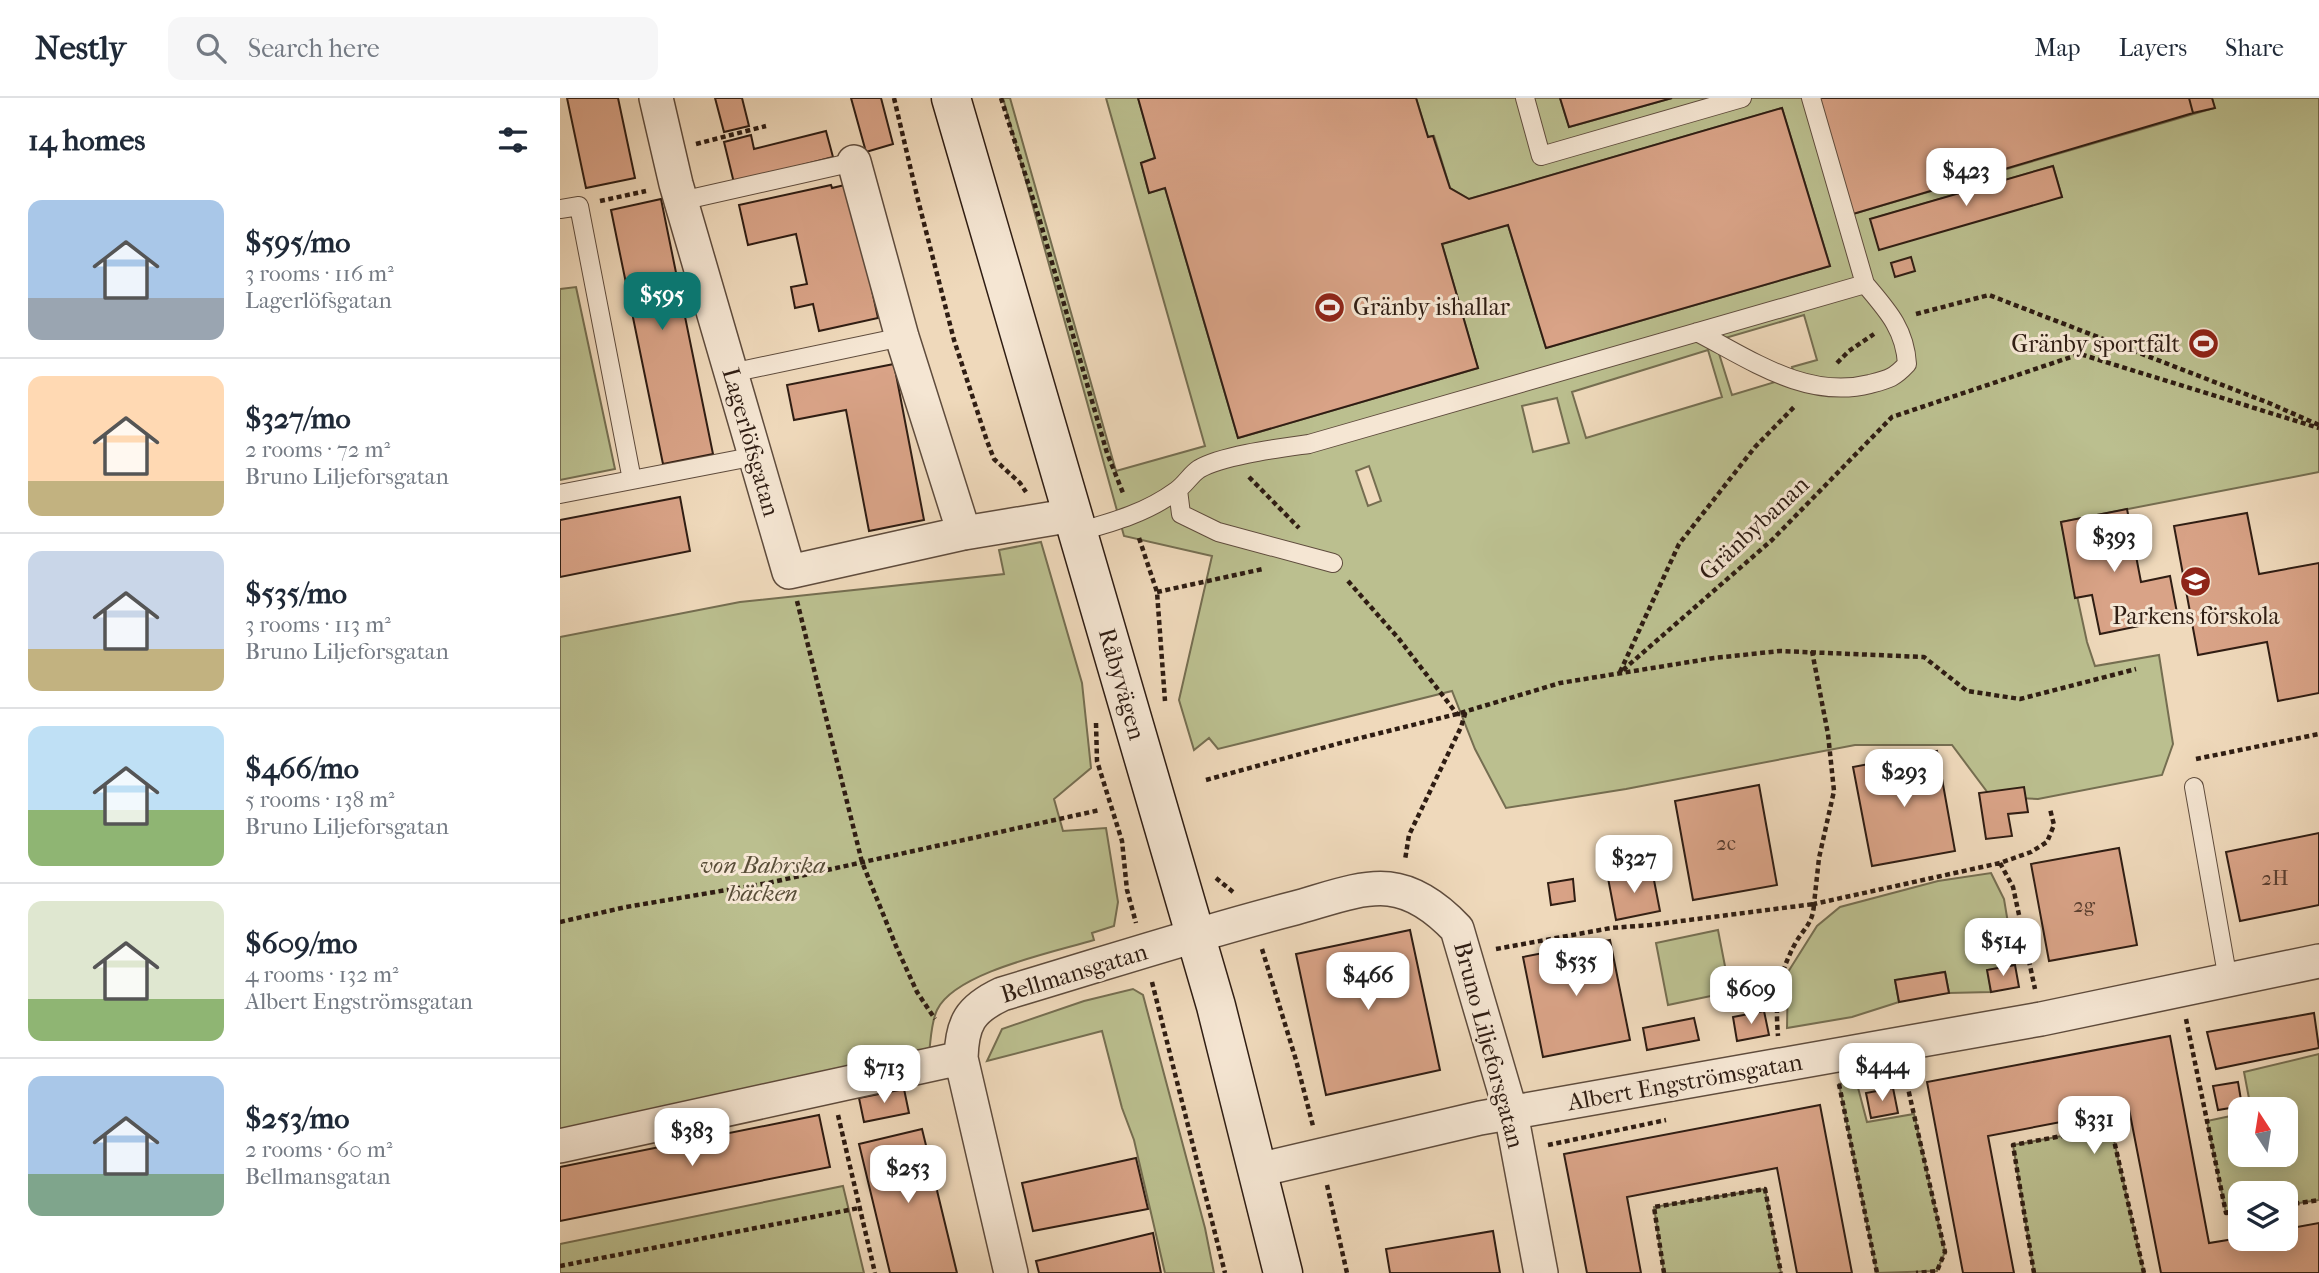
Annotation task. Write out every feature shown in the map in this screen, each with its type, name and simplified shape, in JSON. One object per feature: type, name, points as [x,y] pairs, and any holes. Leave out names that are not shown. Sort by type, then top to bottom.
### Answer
[{"type":"main road","name":"Råbyvägen","points":[[951,98],[996,257],[1063,523],[1195,936],[1283,1273]]},
{"type":"street","name":"Lagerlöfsgatan","points":[[656,98],[679,192],[789,572]]},
{"type":"street","points":[[855,162],[902,337],[964,533]]},
{"type":"street","points":[[789,572],[964,533],[1063,523]]},
{"type":"street","name":"Bruno Liljeforsgatan","points":[[1195,936],[1370,889],[1391,889],[1407,894],[1426,902],[1444,915],[1457,929],[1511,1113],[1541,1273]]},
{"type":"street","name":"Bellmansgatan","points":[[1011,1273],[961,1058],[961,1038],[966,1024],[975,1010],[990,1000],[1195,936]]},
{"type":"street","name":"Albert Engströmsgatan","points":[[1258,1170],[1480,1118],[2041,1019],[2319,961]]},
{"type":"street","points":[[560,1146],[961,1058]]},
{"type":"lane","points":[[1525,98],[1541,156],[1742,98]]},
{"type":"lane","points":[[1697,332],[1792,380],[1814,387],[1852,389],[1895,378],[1907,364],[1906,348],[1895,320],[1865,284],[1811,98]]},
{"type":"lane","points":[[679,192],[855,162]]},
{"type":"lane","points":[[560,209],[579,206],[632,480]]},
{"type":"lane","points":[[1063,523],[1132,517],[1178,490],[1199,469],[1231,458],[1309,444],[1865,284]]},
{"type":"lane","points":[[731,373],[902,337]]},
{"type":"lane","points":[[560,494],[755,456]]},
{"type":"lane","points":[[1178,490],[1181,513],[1218,532],[1333,563]]},
{"type":"lane","points":[[2194,787],[2228,980]]},
{"type":"path","points":[[894,98],[954,340],[994,459],[1020,483],[1032,502],[1063,523]]},
{"type":"path","points":[[1001,98],[1040,221],[1107,453],[1157,592],[1166,712]]},
{"type":"path","points":[[668,151],[766,125]]},
{"type":"path","points":[[579,206],[679,192]]},
{"type":"path","points":[[1620,673],[1679,544],[1755,447],[1849,351],[1895,320],[1989,295],[2269,402],[2319,426]]},
{"type":"path","name":"Gränbybanan","points":[[1620,673],[1772,540],[1892,417],[2080,354],[2319,426]]},
{"type":"path","points":[[1231,458],[1333,563],[1399,639],[1457,714]]},
{"type":"path","points":[[1157,592],[1274,566]]},
{"type":"path","points":[[789,572],[862,862],[917,992],[961,1058]]},
{"type":"path","points":[[1780,1065],[1777,1019],[1779,982],[1797,941],[1813,918],[1819,858],[1834,791],[1828,734],[1812,651]]},
{"type":"path","points":[[1206,780],[1457,714],[1560,683],[1754,654],[1812,651],[1924,657],[1967,691],[2021,699],[2136,669]]},
{"type":"path","points":[[1096,714],[1097,761],[1122,841],[1127,890],[1225,1273]]},
{"type":"path","points":[[1404,868],[1409,835],[1461,727],[1465,714],[1457,714]]},
{"type":"path","points":[[2196,759],[2319,734]]},
{"type":"path","points":[[1489,950],[1611,928],[1814,904],[2000,863],[2031,852],[2047,842],[2054,825],[2050,809]]},
{"type":"path","points":[[560,922],[768,883],[1100,810]]},
{"type":"path","points":[[2000,863],[2013,887],[2041,1019]]},
{"type":"path","points":[[1214,876],[1240,898],[1261,946],[1296,1060],[1347,1273]]},
{"type":"path","points":[[2186,1015],[2228,1213]]},
{"type":"path","points":[[1904,1070],[1945,1252],[1937,1270],[1916,1273]]},
{"type":"path","points":[[1839,1084],[1877,1273]]},
{"type":"path","points":[[831,1087],[875,1273]]},
{"type":"path","points":[[2035,1273],[2012,1145],[2111,1126],[2144,1273]]},
{"type":"path","points":[[1664,1273],[1654,1207],[1765,1189],[1781,1273]]},
{"type":"path","points":[[2298,1203],[2319,1200]]},
{"type":"path","points":[[560,1266],[859,1208]]},
{"type":"green space","points":[[1003,98],[1010,98],[1116,471],[1205,446],[1106,98],[1138,98],[1155,158],[1141,163],[1149,193],[1165,188],[1238,438],[1478,368],[1442,244],[1508,225],[1546,348],[1830,266],[1782,108],[1469,199],[1450,188],[1434,136],[1428,137],[1416,98],[1560,98],[1569,127],[1672,98],[1819,98],[1853,214],[2214,108],[2212,98],[2319,98],[2319,472],[2061,522],[2087,642],[2095,666],[2159,655],[2173,744],[2162,775],[2038,799],[1991,797],[1952,745],[1855,745],[1626,789],[1506,808],[1475,749],[1452,691],[1218,749],[1209,738],[1194,750],[1179,700],[1212,556],[1124,536]],"holes":[[[2053,166],[2062,197],[1871,219]],[[1804,315],[1817,360],[1792,367],[1795,376],[1732,395],[1715,341]],[[1708,350],[1722,397],[1586,438],[1572,392]],[[1557,398],[1569,443],[1533,452],[1522,406]],[[1369,466],[1381,501],[1368,506],[1356,471]]]},
{"type":"green space","points":[[576,287],[615,469],[560,480],[560,289]]},
{"type":"green space","name":"von Bahrska häcken","points":[[1041,542],[1082,683],[1091,768],[1054,799],[1063,831],[1106,828],[1118,902],[1114,926],[1092,933],[1094,940],[1008,965],[964,985],[947,997],[937,1010],[929,1053],[560,1130],[560,637],[740,602],[1004,574],[999,550]]},
{"type":"green space","points":[[1991,873],[2004,899],[2015,965],[1988,970],[1991,992],[1949,993],[1945,972],[1895,980],[1899,1002],[1852,1017],[1787,1028],[1788,972],[1817,926],[1840,907],[1938,881]]},
{"type":"green space","points":[[1718,930],[1730,992],[1668,1005],[1656,943]]},
{"type":"green space","points":[[1133,989],[1143,995],[1205,1228],[1214,1273],[1165,1273],[1134,1140],[1122,1108],[1102,1031],[987,1061],[1002,1029],[1084,1001]]},
{"type":"green space","points":[[2319,1054],[2319,1200],[2298,1203],[2298,1181],[2228,1181],[2226,1213],[2207,1121],[2228,1117],[2228,1167],[2298,1167],[2298,1097],[2249,1097],[2244,1072]]},
{"type":"green space","points":[[1856,1080],[1867,1122],[1914,1114],[1945,1252],[1937,1271],[1877,1273],[1839,1084]]},
{"type":"green space","points":[[2111,1127],[2144,1273],[2034,1273],[2013,1145]]},
{"type":"green space","points":[[843,1186],[864,1273],[560,1273],[560,1244]]},
{"type":"green space","points":[[1765,1189],[1781,1273],[1664,1273],[1654,1207]]},
{"type":"building","points":[[567,98],[618,98],[635,178],[586,188]]},
{"type":"building","points":[[715,98],[742,98],[749,126],[724,132]]},
{"type":"building","points":[[851,98],[881,98],[893,144],[866,152]]},
{"type":"building","name":"Gränby ishallar","points":[[1138,98],[1416,98],[1428,137],[1433,136],[1450,188],[1469,199],[1782,108],[1830,266],[1546,348],[1508,225],[1442,244],[1478,368],[1238,438],[1165,188],[1149,193],[1141,163],[1155,158]]},
{"type":"building","points":[[1560,98],[1672,98],[1569,127]]},
{"type":"building","points":[[1819,98],[2189,98],[2193,113],[1853,214]]},
{"type":"building","points":[[2189,98],[2212,98],[2215,108],[2193,113]]},
{"type":"building","points":[[826,131],[833,157],[734,183],[724,142],[751,135],[754,149]]},
{"type":"building","points":[[2053,166],[2062,197],[1879,250],[1870,219]]},
{"type":"building","points":[[849,184],[878,318],[819,331],[813,304],[795,308],[791,287],[807,284],[796,234],[748,245],[739,205],[831,185],[832,188]]},
{"type":"building","points":[[661,199],[713,454],[663,464],[611,210]]},
{"type":"building","points":[[1911,257],[1915,271],[1895,277],[1891,263]]},
{"type":"building","points":[[894,364],[924,520],[869,531],[846,410],[794,420],[787,385]]},
{"type":"building","points":[[680,497],[690,551],[560,577],[560,520]]},
{"type":"building","points":[[2127,509],[2141,582],[2170,576],[2178,618],[2100,634],[2092,595],[2075,598],[2061,522]]},
{"type":"building","points":[[2247,513],[2259,574],[2319,563],[2319,693],[2278,701],[2267,642],[2198,655],[2174,526]]},
{"type":"building","points":[[1937,751],[1955,851],[1872,866],[1853,767]]},
{"type":"building","points":[[1759,785],[1777,885],[1693,900],[1675,801]]},
{"type":"building","points":[[2024,787],[2028,812],[2008,814],[2012,836],[1986,839],[1979,793]]},
{"type":"building","points":[[2319,833],[2319,905],[2240,921],[2226,852]]},
{"type":"building","points":[[2119,848],[2137,945],[2049,961],[2031,864]]},
{"type":"building","points":[[1652,870],[1660,911],[1616,920],[1608,878]]},
{"type":"building","points":[[1573,879],[1575,901],[1551,905],[1548,883]]},
{"type":"building","points":[[1410,930],[1440,1070],[1326,1095],[1296,954]]},
{"type":"building","points":[[1610,940],[1630,1040],[1543,1057],[1523,957]]},
{"type":"building","points":[[2015,965],[2019,987],[1991,992],[1987,970]]},
{"type":"building","points":[[1945,972],[1949,993],[1899,1002],[1895,980]]},
{"type":"building","points":[[1764,1011],[1769,1035],[1737,1041],[1733,1017]]},
{"type":"building","points":[[2314,1013],[2319,1048],[2216,1069],[2207,1032]]},
{"type":"building","points":[[1694,1018],[1699,1040],[1647,1050],[1643,1028]]},
{"type":"building","points":[[2170,1036],[2209,1243],[2228,1240],[2228,1251],[2298,1251],[2298,1227],[2319,1223],[2319,1273],[2161,1273],[2129,1109],[1988,1136],[2014,1273],[1963,1273],[1927,1082]]},
{"type":"building","points":[[2238,1082],[2240,1097],[2228,1097],[2228,1108],[2218,1110],[2213,1086]]},
{"type":"building","points":[[1893,1088],[1898,1113],[1871,1118],[1866,1093]]},
{"type":"building","points":[[904,1089],[909,1113],[864,1122],[859,1098]]},
{"type":"building","points":[[1820,1105],[1852,1273],[1797,1273],[1777,1168],[1627,1197],[1641,1273],[1587,1273],[1564,1154]]},
{"type":"building","points":[[819,1115],[830,1167],[560,1221],[560,1167]]},
{"type":"building","points":[[922,1129],[957,1273],[890,1273],[859,1144]]},
{"type":"building","points":[[1136,1158],[1148,1209],[1033,1231],[1022,1183]]},
{"type":"building","points":[[1493,1231],[1500,1273],[1390,1273],[1386,1249]]},
{"type":"building","points":[[1153,1233],[1161,1273],[1039,1273],[1036,1261]]},
{"type":"place","name":"Gränby ishallar","points":[[1330,307]]},
{"type":"place","name":"Gränby sportfält","points":[[2203,344]]},
{"type":"place","name":"Parkens förskola","points":[[2196,582]]}]
